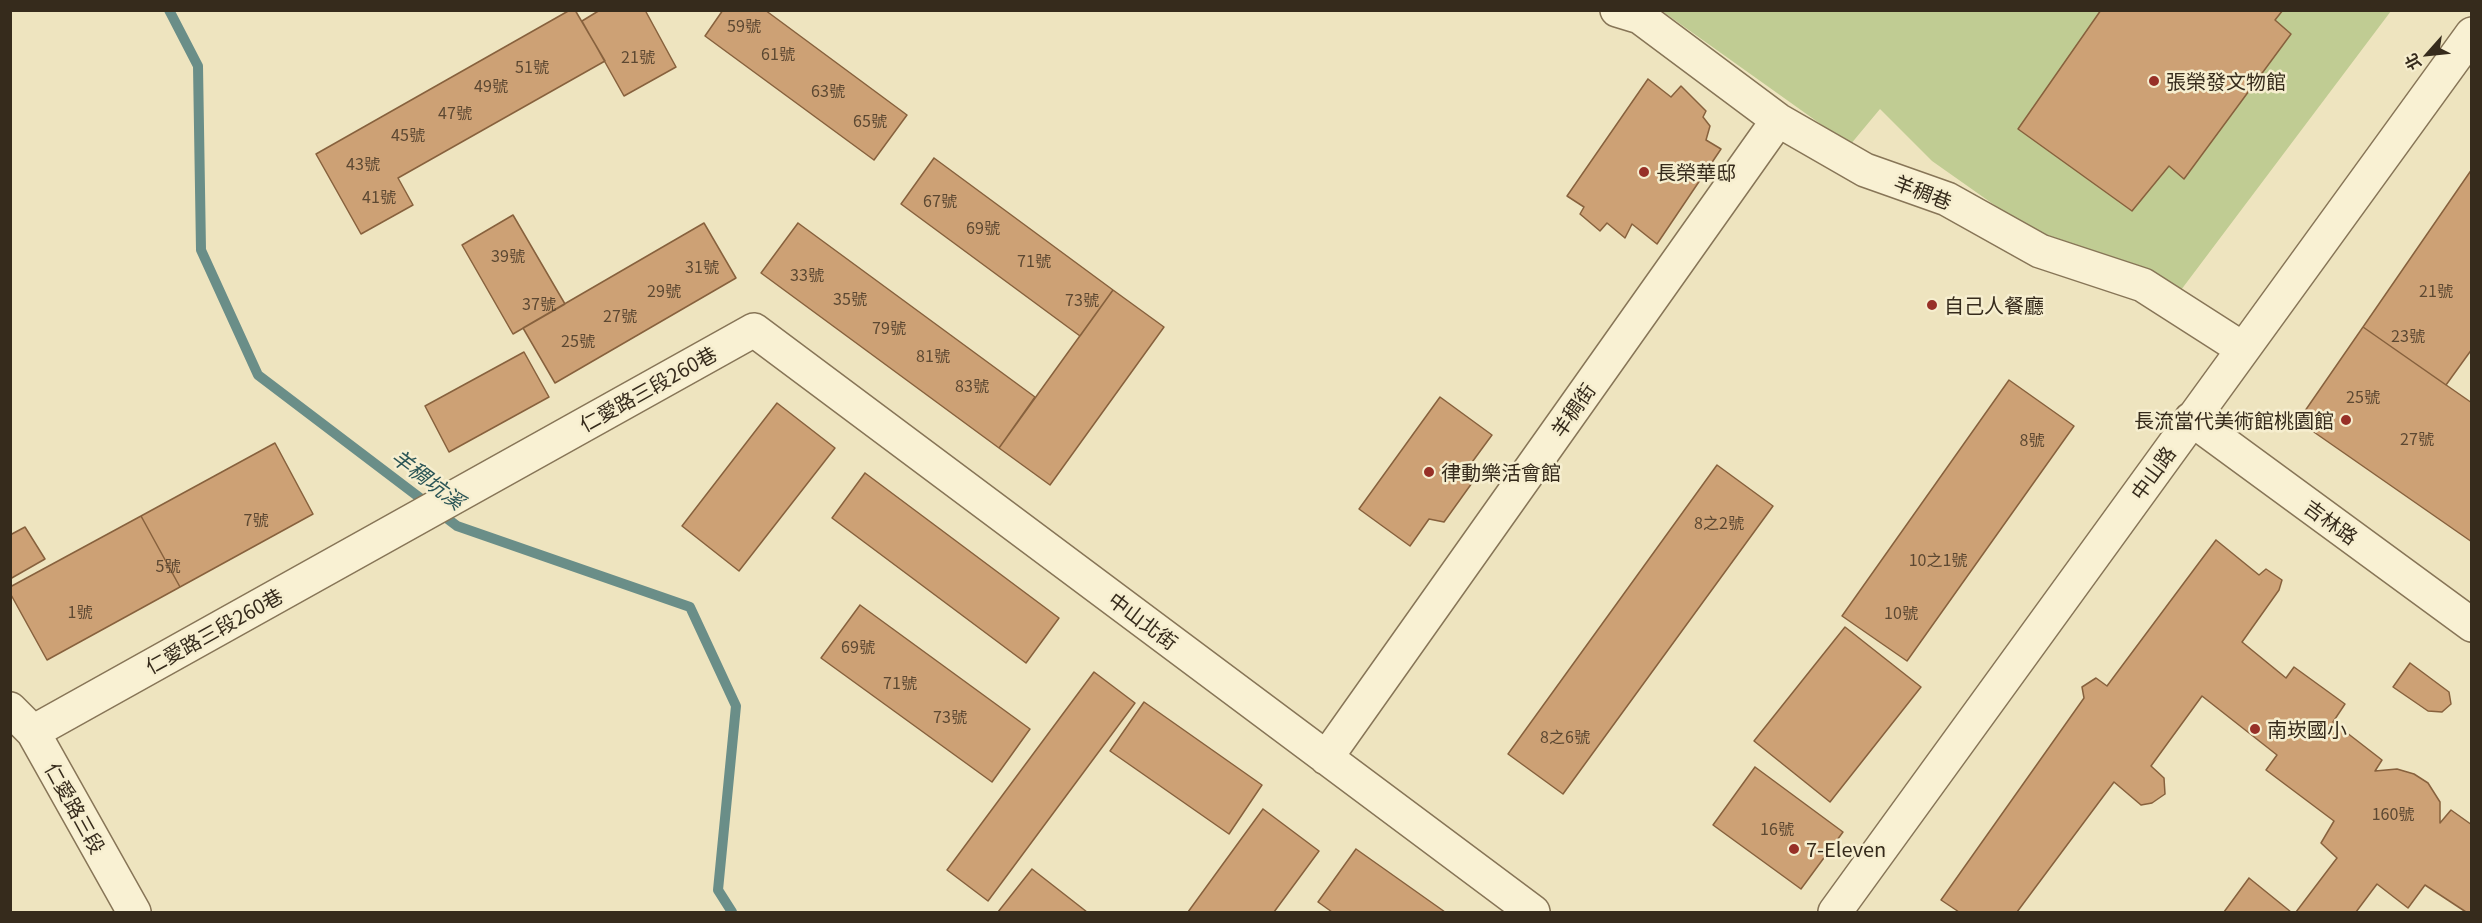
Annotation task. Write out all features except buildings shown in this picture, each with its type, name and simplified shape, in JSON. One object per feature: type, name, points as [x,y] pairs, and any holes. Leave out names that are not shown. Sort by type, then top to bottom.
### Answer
[{"type":"street","name":"羊稠巷","points":[[1617,10],[1640,18],[1778,120],[1865,170],[1947,199],[2040,251],[2143,285],[2243,349]]},
{"type":"street","name":"中山路","points":[[1835,912],[2472,34]]},
{"type":"street","name":"羊稠街","points":[[1326,758],[1778,120]]},
{"type":"street","name":"中山北街","points":[[754,330],[1533,912]]},
{"type":"street","name":"仁愛路三段260巷","points":[[33,732],[754,330]]},
{"type":"street","name":"吉林路","points":[[2191,419],[2472,625]]},
{"type":"street","name":"仁愛路三段","points":[[10,709],[33,732],[134,912]]},
{"type":"green space","name":"張榮發文物館","points":[[1662,11],[2391,11],[2178,294],[2150,270],[2027,228],[1932,161],[1880,109],[1850,145]]},
{"type":"waterway","name":"羊稠坑溪","points":[[169,10],[198,66],[201,250],[258,375],[457,526],[690,607],[736,706],[718,890],[732,912]]},
{"type":"place","name":"張榮發文物館","points":[[2154,81]]},
{"type":"place","name":"長榮華邸","points":[[1644,172]]},
{"type":"place","name":"自己人餐廳","points":[[1932,305]]},
{"type":"place","name":"長流當代美術館桃園館","points":[[2346,420]]},
{"type":"place","name":"律動樂活會館","points":[[1429,472]]},
{"type":"place","name":"南崁國小","points":[[2255,729]]},
{"type":"place","name":"7-Eleven","points":[[1794,849]]}]
